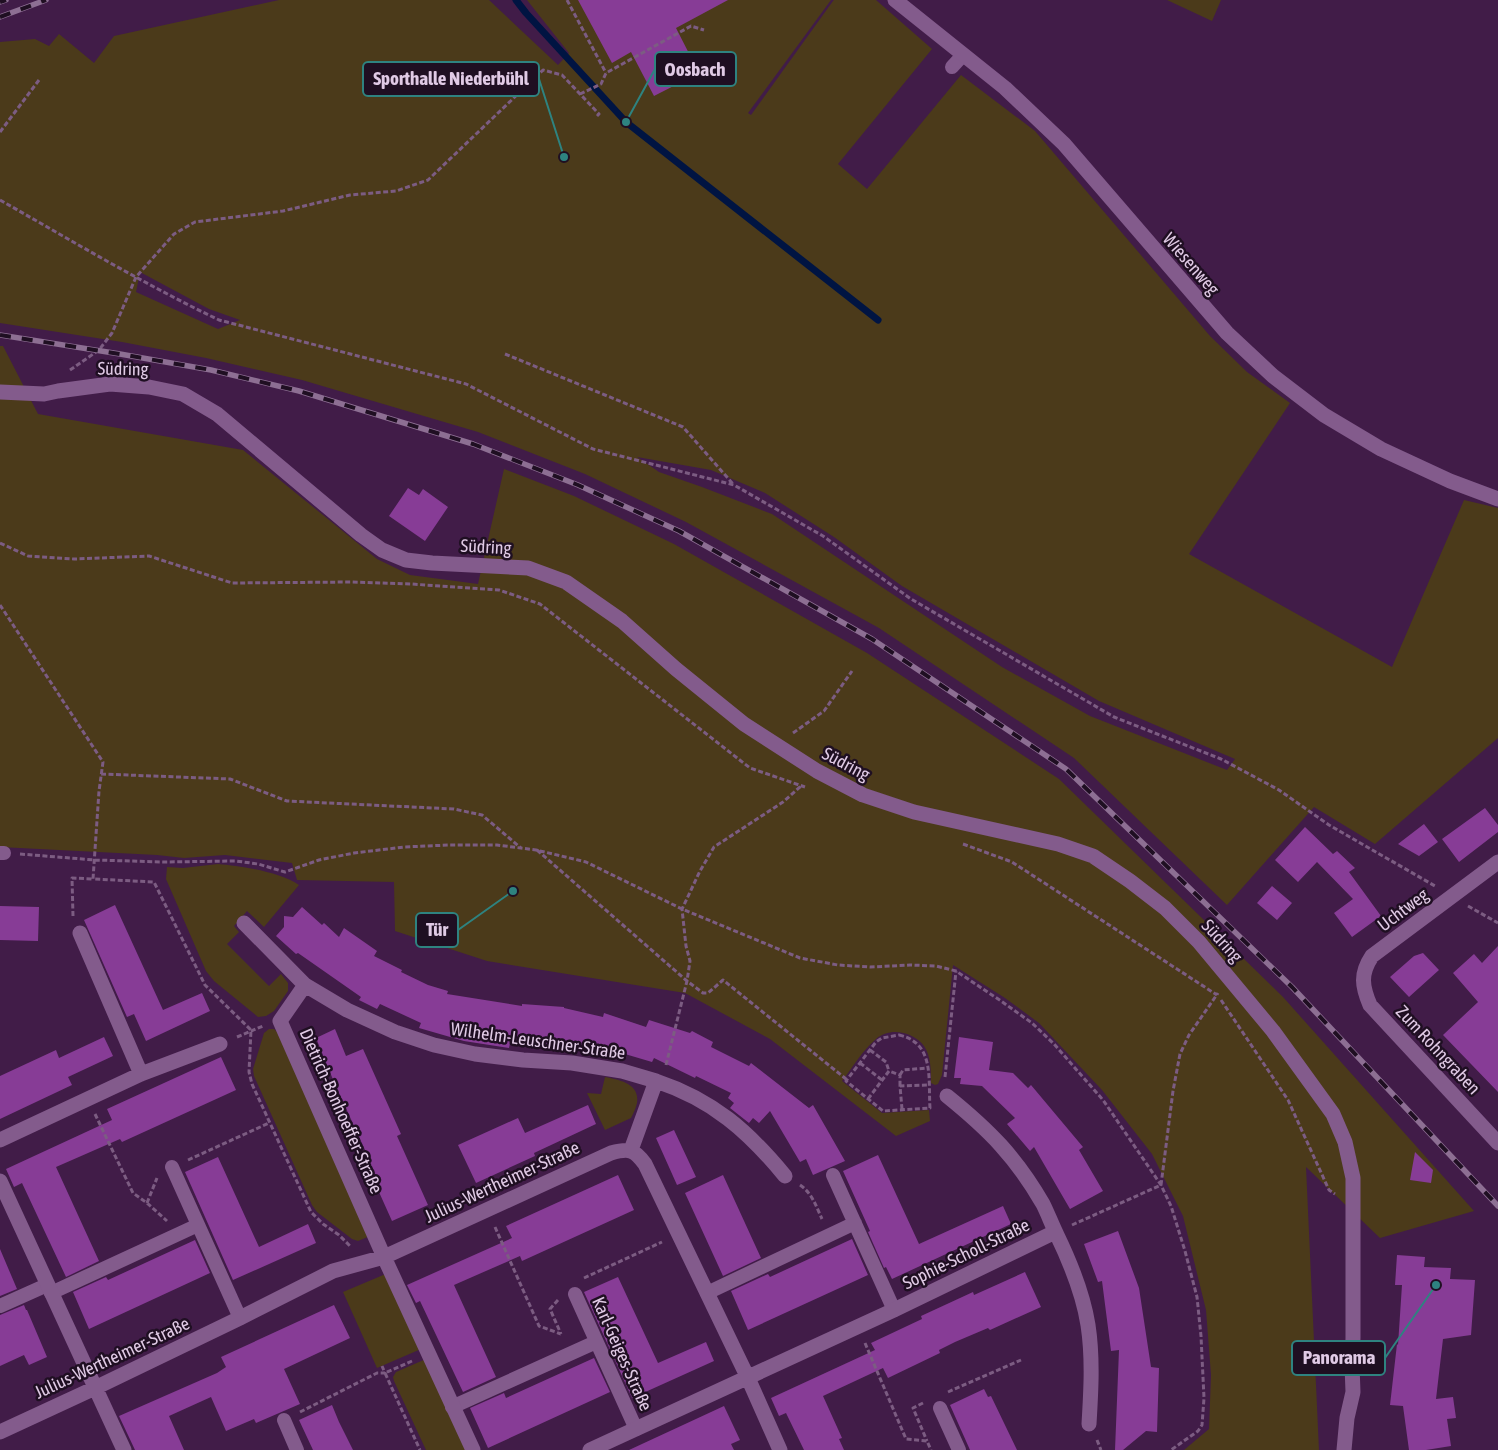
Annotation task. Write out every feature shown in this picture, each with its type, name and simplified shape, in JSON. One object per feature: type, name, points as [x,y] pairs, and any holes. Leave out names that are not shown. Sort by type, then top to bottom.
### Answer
[{"type":"street","name":"Wiesenweg","points":[[895,0],[1005,88],[1064,144],[1227,333],[1273,376],[1324,415],[1381,450],[1450,481],[1498,498]]},
{"type":"street","name":"Südring","points":[[0,392],[44,394],[110,384],[149,386],[183,394],[217,414],[361,535],[382,550],[406,560],[432,564],[528,568],[566,582],[622,621],[676,669],[744,724],[817,771],[863,795],[914,812],[1058,844],[1093,856],[1165,908],[1231,978],[1273,1031],[1333,1114],[1345,1142],[1353,1178],[1354,1211],[1353,1392],[1347,1418],[1344,1450]]},
{"type":"street","name":"Uchtweg","points":[[1370,1005],[1364,991],[1363,978],[1366,966],[1372,956],[1498,862]]},
{"type":"street","name":"Wilhelm-Leuschner-Straße","points":[[244,923],[305,985],[347,1010],[379,1025],[434,1045],[475,1054],[523,1060],[572,1063],[622,1070],[658,1082],[689,1094],[718,1111],[762,1148],[785,1176]]},
{"type":"street","points":[[80,933],[141,1074]]},
{"type":"street","name":"Dietrich-Bonhoeffer-Straße","points":[[305,985],[280,1021],[384,1257],[473,1450]]},
{"type":"street","name":"Zum Rohngraben","points":[[1370,1005],[1498,1143]]},
{"type":"street","points":[[0,1140],[141,1074],[220,1044]]},
{"type":"street","points":[[658,1082],[630,1150],[638,1155],[645,1164],[748,1378],[780,1450]]},
{"type":"street","name":"Sophie-Scholl-Straße","points":[[947,1096],[981,1124],[1013,1158],[1044,1206],[1072,1268],[1083,1301],[1088,1324],[1092,1382],[1089,1424]]},
{"type":"street","name":"Julius-Wertheimer-Straße","points":[[0,1432],[240,1318],[333,1271],[384,1257],[611,1153],[630,1150]]},
{"type":"street","points":[[0,1182],[124,1450]]},
{"type":"street","name":"Sophie-Scholl-Straße","points":[[748,1378],[1055,1232]]},
{"type":"street","name":"Karl-Geiges-Straße","points":[[590,1450],[748,1378]]},
{"type":"lane","points":[[952,67],[962,55]]},
{"type":"lane","points":[[172,1167],[240,1318]]},
{"type":"lane","name":"Sophie-Scholl-Straße","points":[[833,1175],[894,1310]]},
{"type":"lane","points":[[707,1293],[855,1223]]},
{"type":"lane","points":[[0,1306],[49,1289],[198,1225]]},
{"type":"lane","name":"Karl-Geiges-Straße","points":[[573,1289],[636,1429]]},
{"type":"lane","points":[[452,1407],[596,1342]]},
{"type":"lane","points":[[940,1408],[959,1450]]},
{"type":"lane","points":[[284,1420],[297,1450]]},
{"type":"path","points":[[567,0],[606,73]]},
{"type":"path","points":[[580,94],[601,84],[606,73],[691,26],[704,30]]},
{"type":"path","points":[[77,365],[99,350],[112,333],[136,278],[174,234],[195,222],[283,211],[350,195],[396,191],[428,180],[543,70],[562,76],[599,114],[597,116]]},
{"type":"path","points":[[0,132],[39,80]]},
{"type":"path","points":[[0,200],[136,278],[219,320],[466,384],[593,449],[734,485],[823,536],[911,599],[1114,717],[1221,759],[1279,790],[1329,825],[1498,923]]},
{"type":"path","points":[[505,354],[682,428],[734,485]]},
{"type":"path","points":[[0,543],[28,556],[74,559],[150,556],[232,583],[351,582],[499,590],[540,604],[750,768],[810,789]]},
{"type":"path","points":[[0,605],[103,762],[93,879]]},
{"type":"path","points":[[776,745],[824,711],[852,671]]},
{"type":"path","points":[[658,1082],[664,1071],[687,981],[690,961],[686,946],[682,909],[700,871],[714,847],[783,802],[817,771]]},
{"type":"path","points":[[101,774],[230,779],[287,801],[454,809],[482,815],[522,848]]},
{"type":"path","points":[[959,842],[1012,862],[1217,994],[1288,1100],[1329,1190],[1354,1211]]},
{"type":"path","points":[[2,853],[94,860],[164,862],[236,860],[285,872],[319,860],[354,853],[404,847],[449,845],[522,848],[586,862],[682,909],[800,958],[838,965],[870,967],[936,966],[956,971],[1032,1023],[1054,1044],[1103,1100],[1161,1185],[1171,1206],[1197,1296],[1204,1376],[1202,1425],[1198,1431],[1170,1450]]},
{"type":"path","points":[[536,850],[687,981],[703,993],[708,993],[723,980],[883,1111],[930,1108],[927,1059],[915,1041],[907,1037],[899,1035],[882,1038],[876,1042],[846,1079]]},
{"type":"path","points":[[80,933],[73,918],[72,878],[154,882],[205,986],[251,1030],[249,1072],[252,1084],[311,1212],[323,1224],[340,1235],[365,1263]]},
{"type":"path","points":[[947,1096],[940,1092],[945,1078],[956,971]]},
{"type":"path","points":[[1161,1185],[1180,1054],[1189,1034],[1217,994],[1231,978]]},
{"type":"path","points":[[220,1044],[271,1022],[280,1021]]},
{"type":"path","points":[[870,1050],[886,1062],[889,1071]]},
{"type":"path","points":[[860,1063],[882,1080]]},
{"type":"path","points":[[902,1110],[900,1075],[902,1070],[928,1068]]},
{"type":"path","points":[[868,1098],[889,1071]]},
{"type":"path","points":[[889,1071],[900,1075]]},
{"type":"path","points":[[900,1086],[929,1085]]},
{"type":"path","points":[[88,1099],[133,1193],[180,1233]]},
{"type":"path","points":[[146,1203],[158,1176],[172,1167],[270,1123]]},
{"type":"path","points":[[785,1176],[807,1190],[815,1202],[828,1236]]},
{"type":"path","points":[[1055,1232],[1161,1185]]},
{"type":"path","points":[[487,1210],[539,1326],[561,1334]]},
{"type":"path","points":[[570,1354],[550,1309],[573,1289],[679,1234]]},
{"type":"path","points":[[858,1327],[906,1438],[927,1441],[932,1450]]},
{"type":"path","points":[[284,1420],[377,1374],[385,1373],[429,1354]]},
{"type":"path","points":[[940,1408],[935,1398],[1021,1360]]},
{"type":"path","points":[[382,1366],[420,1450]]},
{"type":"shaded area","points":[[279,0],[489,0],[558,65],[569,53],[527,0],[831,0],[748,113],[751,115],[834,0],[876,0],[932,49],[838,164],[867,189],[961,75],[1035,131],[1210,336],[1247,372],[1290,403],[1189,554],[1392,667],[1464,500],[1498,508],[1498,738],[1375,844],[1314,807],[1227,905],[1074,758],[879,628],[686,522],[585,474],[478,432],[302,380],[206,358],[122,342],[0,323],[0,42],[35,39],[49,46],[59,34],[94,63],[114,36]],"holes":[[[140,272],[209,309],[240,320],[218,329],[136,292]],[[637,457],[711,470],[765,493],[834,537],[902,586],[1099,701],[1235,759],[1227,770],[1090,716],[1002,667],[772,514],[659,472]]]},
{"type":"shaded area","points":[[1167,0],[1221,0],[1212,21]]},
{"type":"shaded area","points":[[0,346],[3,346],[38,414],[243,450],[377,559],[410,575],[478,584],[504,469],[574,496],[674,544],[867,653],[1059,779],[1283,997],[1474,1211],[1380,1238],[1306,1167],[1319,1450],[1184,1450],[1209,1429],[1211,1375],[1206,1310],[1183,1216],[1152,1154],[1102,1090],[1039,1023],[1005,998],[953,965],[942,1075],[938,1084],[931,1083],[931,1069],[924,1046],[914,1037],[901,1032],[887,1033],[876,1039],[842,1081],[882,1113],[929,1110],[930,1121],[896,1136],[770,1039],[685,993],[487,961],[395,931],[394,882],[297,880],[292,863],[225,855],[184,858],[0,847]]},
{"type":"shaded area","points":[[218,864],[271,873],[299,885],[264,927],[247,911],[234,926],[239,932],[227,944],[269,986],[281,974],[288,983],[288,991],[274,1011],[266,1016],[258,1017],[214,981],[206,971],[166,879],[167,867],[183,868]]},
{"type":"shaded area","points":[[269,1029],[274,1029],[277,1032],[370,1236],[358,1241],[352,1239],[317,1212],[312,1205],[254,1076],[253,1069],[264,1033]]},
{"type":"shaded area","points":[[605,1077],[632,1087],[637,1096],[637,1105],[631,1118],[605,1130],[587,1093],[601,1094]]},
{"type":"shaded area","points":[[388,1273],[421,1349],[377,1368],[343,1292]]},
{"type":"shaded area","points":[[426,1359],[467,1450],[426,1450],[394,1381],[393,1377],[396,1372]]},
{"type":"building","points":[[578,0],[728,0],[676,28],[699,73],[654,96],[631,52],[612,63]]},
{"type":"building","points":[[408,488],[419,495],[423,489],[448,507],[425,541],[389,516]]},
{"type":"building","points":[[1485,808],[1498,825],[1498,832],[1459,862],[1442,839]]},
{"type":"building","points":[[1424,824],[1438,842],[1419,856],[1398,844]]},
{"type":"building","points":[[1305,827],[1333,854],[1337,851],[1355,868],[1349,872],[1381,916],[1352,937],[1334,913],[1353,899],[1317,862],[1298,882],[1275,860]]},
{"type":"building","points":[[1272,886],[1292,903],[1277,920],[1257,903]]},
{"type":"building","points":[[115,905],[163,1010],[202,993],[210,1011],[146,1041],[134,1014],[127,1017],[84,920]]},
{"type":"building","points":[[0,906],[39,907],[38,941],[0,940]]},
{"type":"building","points":[[302,907],[339,937],[344,928],[377,951],[374,956],[428,985],[448,991],[447,994],[522,1006],[522,1004],[564,1007],[603,1017],[604,1013],[646,1027],[649,1020],[690,1033],[692,1031],[713,1042],[711,1047],[749,1066],[751,1063],[809,1108],[813,1105],[845,1161],[813,1175],[806,1159],[800,1162],[770,1111],[759,1123],[753,1118],[749,1123],[730,1108],[734,1103],[728,1098],[731,1093],[654,1058],[652,1062],[608,1049],[562,1041],[562,1044],[550,1043],[551,1045],[510,1043],[509,1048],[464,1041],[419,1028],[421,1023],[380,1004],[377,1009],[359,1000],[361,997],[298,953],[296,954],[276,936],[284,927],[284,916],[293,917]]},
{"type":"building","points":[[1498,946],[1498,1092],[1443,1035],[1478,1002],[1453,973],[1474,954],[1482,963]]},
{"type":"building","points":[[1423,953],[1439,970],[1409,997],[1390,977],[1414,956]]},
{"type":"building","points":[[335,1029],[346,1056],[363,1049],[401,1134],[397,1136],[428,1205],[392,1221],[361,1152],[365,1150],[316,1038]]},
{"type":"building","points":[[104,1037],[113,1056],[68,1077],[72,1085],[0,1119],[0,1076],[56,1050],[59,1058]]},
{"type":"building","points":[[959,1037],[993,1042],[989,1070],[1013,1073],[1028,1088],[1031,1085],[1083,1147],[1079,1150],[1103,1191],[1070,1209],[1034,1147],[1030,1151],[1007,1124],[1015,1118],[982,1086],[960,1084],[961,1078],[954,1078]]},
{"type":"building","points":[[221,1057],[236,1090],[122,1142],[120,1139],[56,1167],[99,1261],[66,1277],[22,1183],[14,1187],[6,1169],[112,1120],[107,1109]]},
{"type":"building","points":[[588,1105],[596,1124],[534,1153],[535,1156],[476,1183],[458,1145],[518,1118],[525,1133]]},
{"type":"building","points":[[674,1130],[696,1177],[677,1185],[656,1138]]},
{"type":"building","points":[[1415,1152],[1433,1170],[1431,1183],[1410,1180]]},
{"type":"building","points":[[878,1155],[919,1244],[1003,1206],[1011,1224],[892,1279],[886,1267],[884,1268],[868,1232],[870,1231],[843,1171]]},
{"type":"building","points":[[218,1157],[259,1247],[308,1224],[316,1243],[233,1280],[185,1172]]},
{"type":"building","points":[[618,1175],[634,1210],[522,1261],[520,1256],[454,1285],[496,1377],[463,1392],[420,1301],[416,1303],[407,1285],[512,1238],[506,1226]]},
{"type":"building","points":[[723,1175],[761,1258],[723,1276],[685,1193]]},
{"type":"building","points":[[1118,1231],[1139,1288],[1151,1367],[1159,1368],[1157,1432],[1146,1431],[1123,1450],[1115,1450],[1119,1350],[1111,1351],[1102,1281],[1098,1282],[1084,1244]]},
{"type":"building","points":[[852,1239],[868,1275],[748,1330],[731,1291],[768,1274],[770,1277]]},
{"type":"building","points":[[195,1240],[210,1273],[89,1329],[73,1292],[106,1277],[108,1280]]},
{"type":"building","points":[[0,1249],[17,1289],[0,1296]]},
{"type":"building","points":[[1397,1255],[1425,1257],[1424,1267],[1451,1268],[1450,1279],[1475,1280],[1471,1335],[1443,1339],[1436,1399],[1453,1397],[1456,1418],[1447,1419],[1451,1446],[1426,1450],[1409,1450],[1403,1406],[1390,1405],[1398,1345],[1402,1285],[1395,1285]]},
{"type":"building","points":[[1025,1272],[1041,1307],[990,1330],[988,1328],[955,1342],[939,1350],[940,1353],[888,1378],[883,1368],[823,1396],[842,1438],[839,1439],[844,1450],[804,1450],[786,1413],[779,1416],[771,1398],[875,1350],[871,1343],[922,1319],[921,1316],[973,1292],[974,1295]]},
{"type":"building","points":[[618,1277],[658,1363],[706,1342],[714,1361],[632,1398],[584,1292]]},
{"type":"building","points":[[24,1305],[47,1357],[29,1365],[24,1355],[0,1366],[0,1315]]},
{"type":"building","points":[[334,1305],[350,1338],[284,1369],[300,1404],[256,1423],[254,1419],[226,1431],[211,1397],[169,1416],[184,1450],[135,1450],[119,1416],[217,1373],[226,1367],[221,1357]]},
{"type":"building","points":[[594,1358],[610,1392],[488,1448],[470,1408],[504,1393],[506,1398]]},
{"type":"building","points":[[984,1389],[988,1397],[991,1396],[1017,1450],[970,1450],[950,1405]]},
{"type":"building","points":[[332,1405],[353,1450],[313,1450],[299,1420]]},
{"type":"building","points":[[724,1406],[740,1440],[731,1444],[734,1450],[629,1450]]},
{"type":"waterway","points":[[516,0],[626,122],[878,320]]},
{"type":"railway","points":[[0,2],[6,0]]},
{"type":"railway","points":[[0,17],[46,0]]},
{"type":"railway","points":[[0,335],[211,370],[299,391],[473,444],[578,485],[679,531],[872,639],[1066,769],[1292,987],[1498,1206]]},
{"type":"place","name":"Oosbach","points":[[626,122]]},
{"type":"place","name":"Sporthalle Niederbühl","points":[[564,157]]},
{"type":"place","name":"Tür","points":[[513,891]]},
{"type":"place","name":"Panorama","points":[[1436,1285]]}]
